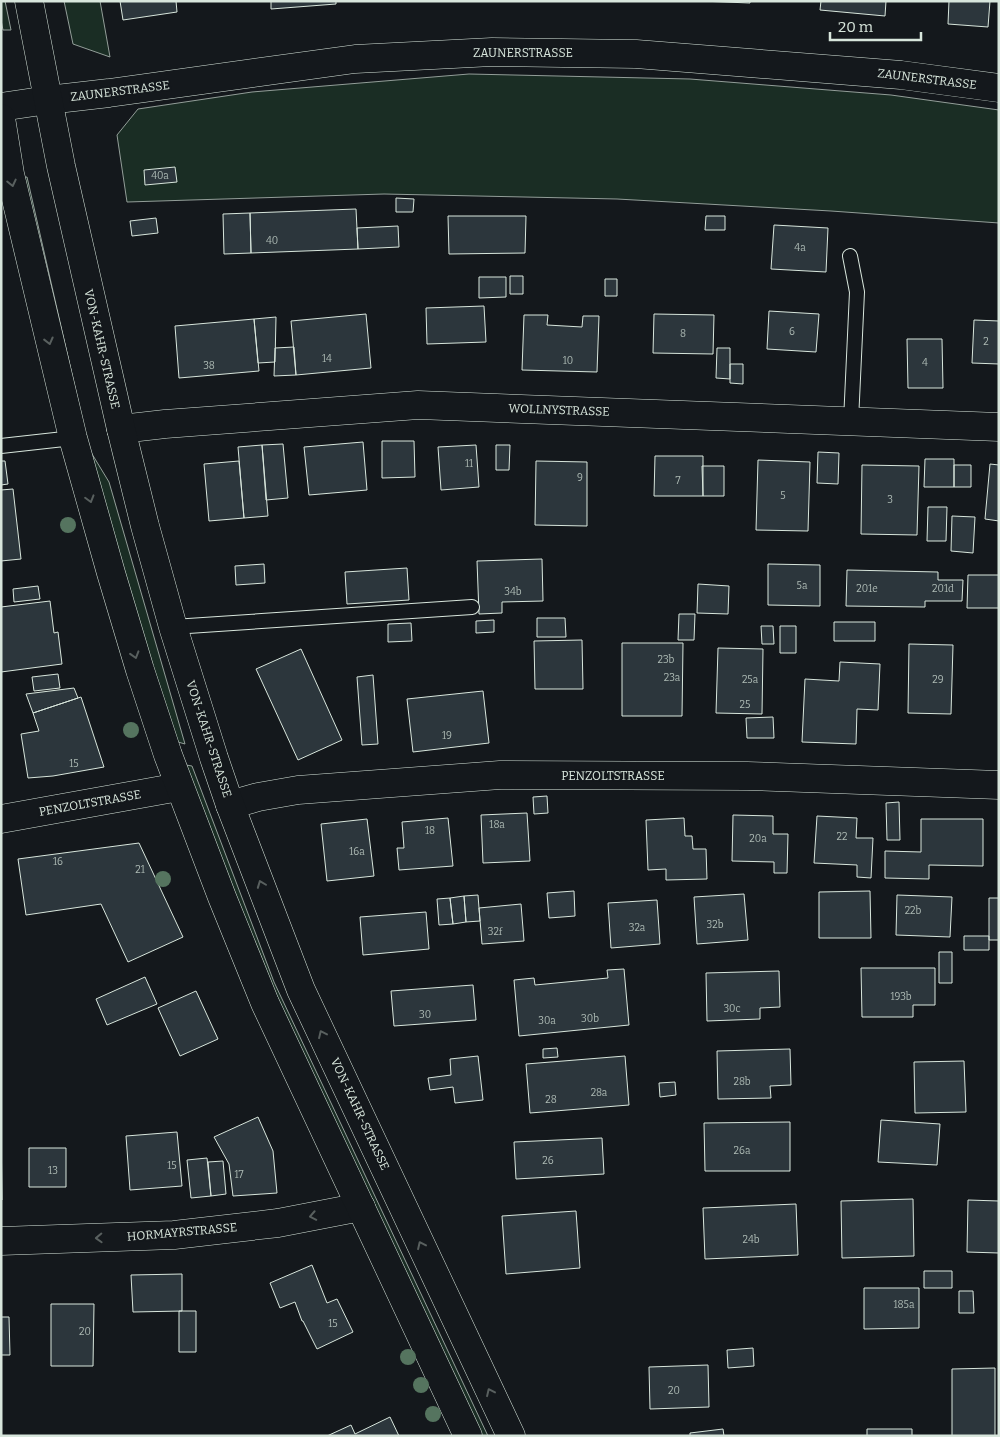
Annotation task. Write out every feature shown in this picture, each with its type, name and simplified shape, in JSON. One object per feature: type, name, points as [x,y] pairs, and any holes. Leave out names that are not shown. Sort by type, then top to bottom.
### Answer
[{"type":"street","name":"VON-KAHR-STRASSE","points":[[29,1],[61,166],[121,430],[173,627],[214,758],[230,805],[302,990],[511,1436]]},
{"type":"street","name":"ZAUNERSTRASSE","points":[[1,107],[354,59],[492,52],[636,54],[901,75],[999,88]]},
{"type":"street","points":[[1,118],[10,174],[73,438],[137,661],[179,787],[265,1003],[468,1436]]},
{"type":"street","name":"WOLLNYSTRASSE","points":[[121,430],[165,424],[418,405],[999,427]]},
{"type":"street","name":"PENZOLTSTRASSE","points":[[230,805],[258,797],[298,790],[500,775],[747,776],[999,785]]},
{"type":"street","name":"PENZOLTSTRASSE","points":[[1,819],[179,787]]},
{"type":"street","name":"HORMAYRSTRASSE","points":[[1,1241],[174,1235],[278,1223],[361,1207]]},
{"type":"lane","points":[[850,256],[857,292],[851,421]]},
{"type":"lane","points":[[1,446],[73,438]]},
{"type":"lane","points":[[173,627],[472,607]]},
{"type":"green space","points":[[1,1],[5,1],[11,30],[3,30]]},
{"type":"green space","points":[[64,1],[100,1],[110,57],[73,44]]},
{"type":"green space","points":[[469,74],[690,79],[891,95],[999,110],[999,223],[617,199],[384,194],[127,202],[117,135],[138,109],[252,92]]},
{"type":"green space","points":[[27,177],[89,449],[109,482],[185,744],[171,740],[84,450],[18,178]]},
{"type":"green space","points":[[180,764],[192,766],[274,982],[488,1436],[479,1436],[267,984]]},
{"type":"building","points":[[120,1],[176,1],[177,12],[123,20]]},
{"type":"building","points":[[271,1],[336,1],[336,4],[271,9]]},
{"type":"building","points":[[700,1],[750,1],[750,3]]},
{"type":"building","points":[[821,1],[886,1],[885,16],[820,10]]},
{"type":"building","points":[[949,1],[990,1],[988,27],[948,24]]},
{"type":"building","points":[[175,167],[177,182],[145,185],[144,170]]},
{"type":"building","points":[[396,198],[414,199],[413,212],[396,212]]},
{"type":"building","points":[[356,209],[358,249],[251,253],[250,213]]},
{"type":"building","points":[[250,213],[251,253],[224,254],[223,214]]},
{"type":"building","points":[[448,216],[526,216],[525,253],[449,254]]},
{"type":"building","points":[[706,216],[725,216],[725,230],[705,230]]},
{"type":"building","points":[[156,218],[158,233],[132,236],[130,221]]},
{"type":"building","points":[[774,225],[828,228],[826,272],[771,269]]},
{"type":"building","points":[[398,226],[399,247],[358,249],[357,228]]},
{"type":"building","points":[[510,276],[523,276],[523,294],[510,294]]},
{"type":"building","points":[[479,277],[506,277],[506,297],[479,298]]},
{"type":"building","points":[[605,279],[617,279],[617,296],[605,296]]},
{"type":"building","points":[[484,306],[486,342],[427,344],[426,308]]},
{"type":"building","points":[[769,311],[819,314],[816,352],[767,349]]},
{"type":"building","points":[[366,314],[371,368],[296,375],[291,321]]},
{"type":"building","points":[[654,314],[714,315],[713,354],[653,353]]},
{"type":"building","points":[[524,315],[548,315],[547,325],[582,327],[583,316],[599,316],[597,372],[522,370]]},
{"type":"building","points":[[276,317],[275,362],[258,363],[254,319]]},
{"type":"building","points":[[254,319],[259,371],[179,378],[175,326]]},
{"type":"building","points":[[974,320],[999,321],[999,364],[972,363]]},
{"type":"building","points":[[907,339],[942,339],[943,388],[908,388]]},
{"type":"building","points":[[294,347],[296,375],[274,376],[275,348]]},
{"type":"building","points":[[717,348],[730,348],[730,379],[716,378]]},
{"type":"building","points":[[730,364],[743,364],[743,384],[730,383]]},
{"type":"building","points":[[382,441],[414,441],[415,477],[382,478]]},
{"type":"building","points":[[363,442],[367,490],[309,495],[304,447]]},
{"type":"building","points":[[283,444],[288,498],[266,500],[262,445]]},
{"type":"building","points":[[262,445],[268,516],[244,518],[238,447]]},
{"type":"building","points":[[476,445],[479,487],[441,490],[438,447]]},
{"type":"building","points":[[496,445],[510,445],[509,470],[496,470]]},
{"type":"building","points":[[818,452],[839,453],[838,484],[817,483]]},
{"type":"building","points":[[655,456],[703,456],[703,496],[654,496]]},
{"type":"building","points":[[925,459],[954,459],[954,487],[924,487]]},
{"type":"building","points":[[758,460],[810,462],[808,531],[756,530]]},
{"type":"building","points":[[1,461],[5,461],[8,484],[1,485]]},
{"type":"building","points":[[239,461],[244,518],[209,521],[204,464]]},
{"type":"building","points":[[536,461],[587,462],[587,526],[535,525]]},
{"type":"building","points":[[990,464],[999,465],[999,521],[985,519]]},
{"type":"building","points":[[862,465],[919,466],[917,535],[861,534]]},
{"type":"building","points":[[954,465],[971,465],[971,487],[954,487]]},
{"type":"building","points":[[702,466],[724,466],[724,496],[703,496]]},
{"type":"building","points":[[13,489],[21,559],[1,561],[1,490]]},
{"type":"building","points":[[928,507],[947,507],[946,541],[927,541]]},
{"type":"building","points":[[952,516],[975,517],[973,553],[951,551]]},
{"type":"building","points":[[542,559],[543,601],[502,602],[502,613],[479,614],[477,561]]},
{"type":"building","points":[[264,564],[265,583],[236,585],[235,566]]},
{"type":"building","points":[[768,564],[820,565],[820,606],[768,605]]},
{"type":"building","points":[[407,568],[409,600],[347,604],[345,572]]},
{"type":"building","points":[[847,570],[938,572],[938,580],[963,580],[962,601],[925,601],[925,607],[846,606]]},
{"type":"building","points":[[968,575],[999,575],[999,608],[967,608]]},
{"type":"building","points":[[698,584],[729,586],[728,614],[697,613]]},
{"type":"building","points":[[38,586],[40,599],[14,602],[13,589]]},
{"type":"building","points":[[50,601],[54,633],[58,632],[62,664],[1,672],[1,607]]},
{"type":"building","points":[[679,614],[695,614],[694,640],[678,640]]},
{"type":"building","points":[[537,618],[565,618],[566,637],[537,637]]},
{"type":"building","points":[[494,620],[494,632],[476,633],[476,621]]},
{"type":"building","points":[[834,622],[875,622],[875,641],[834,641]]},
{"type":"building","points":[[411,623],[412,641],[388,642],[388,624]]},
{"type":"building","points":[[761,626],[773,626],[774,644],[762,644]]},
{"type":"building","points":[[780,626],[796,626],[796,653],[780,653]]},
{"type":"building","points":[[582,640],[583,689],[535,689],[534,641]]},
{"type":"building","points":[[622,643],[683,643],[682,716],[622,716]]},
{"type":"building","points":[[909,644],[953,645],[951,714],[908,713]]},
{"type":"building","points":[[718,648],[763,649],[762,714],[716,713]]},
{"type":"building","points":[[301,649],[342,740],[298,760],[256,669]]},
{"type":"building","points":[[840,662],[880,664],[878,710],[857,709],[856,744],[802,742],[805,679],[839,681]]},
{"type":"building","points":[[58,674],[60,688],[34,691],[32,677]]},
{"type":"building","points":[[373,675],[378,744],[362,745],[357,677]]},
{"type":"building","points":[[74,688],[78,698],[33,713],[26,694]]},
{"type":"building","points":[[483,691],[489,743],[413,752],[407,699]]},
{"type":"building","points":[[81,697],[104,767],[53,776],[28,778],[21,734],[39,731],[33,713]]},
{"type":"building","points":[[773,717],[774,738],[747,738],[746,718]]},
{"type":"building","points":[[547,796],[548,813],[534,814],[533,797]]},
{"type":"building","points":[[899,802],[900,840],[887,840],[886,803]]},
{"type":"building","points":[[527,813],[530,861],[483,863],[481,815]]},
{"type":"building","points":[[733,815],[773,816],[773,834],[788,834],[787,873],[774,873],[774,862],[732,861]]},
{"type":"building","points":[[817,816],[857,818],[856,838],[873,838],[871,878],[857,877],[857,865],[814,863]]},
{"type":"building","points":[[448,818],[453,866],[399,870],[397,848],[404,848],[402,822]]},
{"type":"building","points":[[684,818],[685,836],[692,836],[693,849],[706,849],[707,879],[666,880],[666,869],[648,870],[646,820]]},
{"type":"building","points":[[367,819],[374,876],[327,881],[321,824]]},
{"type":"building","points":[[921,819],[983,819],[983,866],[929,865],[929,879],[885,878],[885,851],[921,852]]},
{"type":"building","points":[[139,843],[183,937],[128,962],[101,904],[26,915],[18,859]]},
{"type":"building","points":[[574,891],[575,916],[549,918],[547,893]]},
{"type":"building","points":[[870,891],[871,938],[819,938],[819,892]]},
{"type":"building","points":[[744,894],[748,940],[697,944],[694,897]]},
{"type":"building","points":[[478,895],[480,921],[466,922],[464,896]]},
{"type":"building","points":[[897,895],[952,897],[950,937],[896,935]]},
{"type":"building","points":[[464,896],[466,922],[453,924],[450,898]]},
{"type":"building","points":[[450,898],[453,924],[439,925],[437,899]]},
{"type":"building","points":[[989,898],[999,898],[999,940],[989,940]]},
{"type":"building","points":[[657,900],[660,944],[611,948],[608,903]]},
{"type":"building","points":[[521,904],[524,941],[482,944],[479,908]]},
{"type":"building","points":[[426,912],[429,949],[363,955],[360,917]]},
{"type":"building","points":[[964,936],[989,936],[989,950],[964,950]]},
{"type":"building","points":[[939,952],[952,952],[952,983],[939,983]]},
{"type":"building","points":[[861,968],[935,968],[935,1005],[913,1005],[913,1017],[862,1017]]},
{"type":"building","points":[[624,969],[629,1025],[519,1036],[514,980],[534,978],[535,985],[608,978],[607,970]]},
{"type":"building","points":[[779,971],[780,1007],[760,1008],[760,1019],[707,1021],[706,973]]},
{"type":"building","points":[[145,977],[157,1004],[107,1025],[96,999]]},
{"type":"building","points":[[473,985],[476,1020],[394,1026],[391,991]]},
{"type":"building","points":[[196,991],[218,1039],[180,1056],[158,1008]]},
{"type":"building","points":[[557,1048],[558,1057],[543,1058],[543,1049]]},
{"type":"building","points":[[790,1049],[791,1085],[770,1086],[771,1098],[718,1099],[717,1051]]},
{"type":"building","points":[[478,1056],[483,1100],[455,1103],[453,1087],[430,1090],[428,1078],[451,1075],[450,1059]]},
{"type":"building","points":[[625,1056],[629,1105],[530,1113],[526,1064]]},
{"type":"building","points":[[964,1061],[966,1112],[915,1113],[914,1062]]},
{"type":"building","points":[[675,1082],[676,1095],[660,1097],[659,1083]]},
{"type":"building","points":[[258,1117],[273,1151],[277,1193],[233,1196],[229,1164],[214,1137]]},
{"type":"building","points":[[881,1120],[940,1124],[937,1165],[878,1162]]},
{"type":"building","points":[[790,1122],[790,1171],[705,1171],[704,1123]]},
{"type":"building","points":[[1,1124],[2,1200],[1,1200]]},
{"type":"building","points":[[177,1132],[182,1186],[130,1190],[126,1136]]},
{"type":"building","points":[[602,1138],[604,1174],[516,1179],[514,1142]]},
{"type":"building","points":[[29,1148],[66,1148],[66,1187],[29,1187]]},
{"type":"building","points":[[207,1158],[211,1196],[191,1198],[187,1160]]},
{"type":"building","points":[[223,1161],[226,1194],[211,1196],[208,1162]]},
{"type":"building","points":[[913,1199],[914,1256],[842,1258],[841,1201]]},
{"type":"building","points":[[968,1200],[999,1201],[999,1253],[967,1252]]},
{"type":"building","points":[[796,1204],[798,1255],[705,1259],[703,1208]]},
{"type":"building","points":[[576,1211],[580,1268],[506,1274],[502,1216]]},
{"type":"building","points":[[312,1265],[327,1303],[337,1299],[353,1332],[317,1349],[302,1321],[295,1302],[280,1308],[270,1283]]},
{"type":"building","points":[[924,1271],[952,1271],[952,1288],[924,1288]]},
{"type":"building","points":[[182,1274],[182,1311],[133,1312],[131,1275]]},
{"type":"building","points":[[864,1288],[919,1288],[919,1328],[864,1329]]},
{"type":"building","points":[[959,1291],[973,1291],[974,1313],[959,1313]]},
{"type":"building","points":[[51,1304],[94,1304],[93,1366],[51,1366]]},
{"type":"building","points":[[179,1311],[196,1311],[196,1352],[179,1352]]},
{"type":"building","points":[[1,1317],[9,1317],[10,1355],[1,1355]]},
{"type":"building","points":[[753,1348],[754,1366],[728,1368],[727,1350]]},
{"type":"building","points":[[708,1365],[709,1407],[650,1409],[649,1367]]},
{"type":"building","points":[[995,1368],[995,1436],[952,1436],[952,1369]]},
{"type":"building","points":[[390,1417],[399,1436],[327,1436],[351,1425],[355,1434]]},
{"type":"building","points":[[723,1429],[724,1436],[690,1436],[690,1433]]},
{"type":"building","points":[[867,1429],[912,1429],[912,1436],[867,1436]]}]
